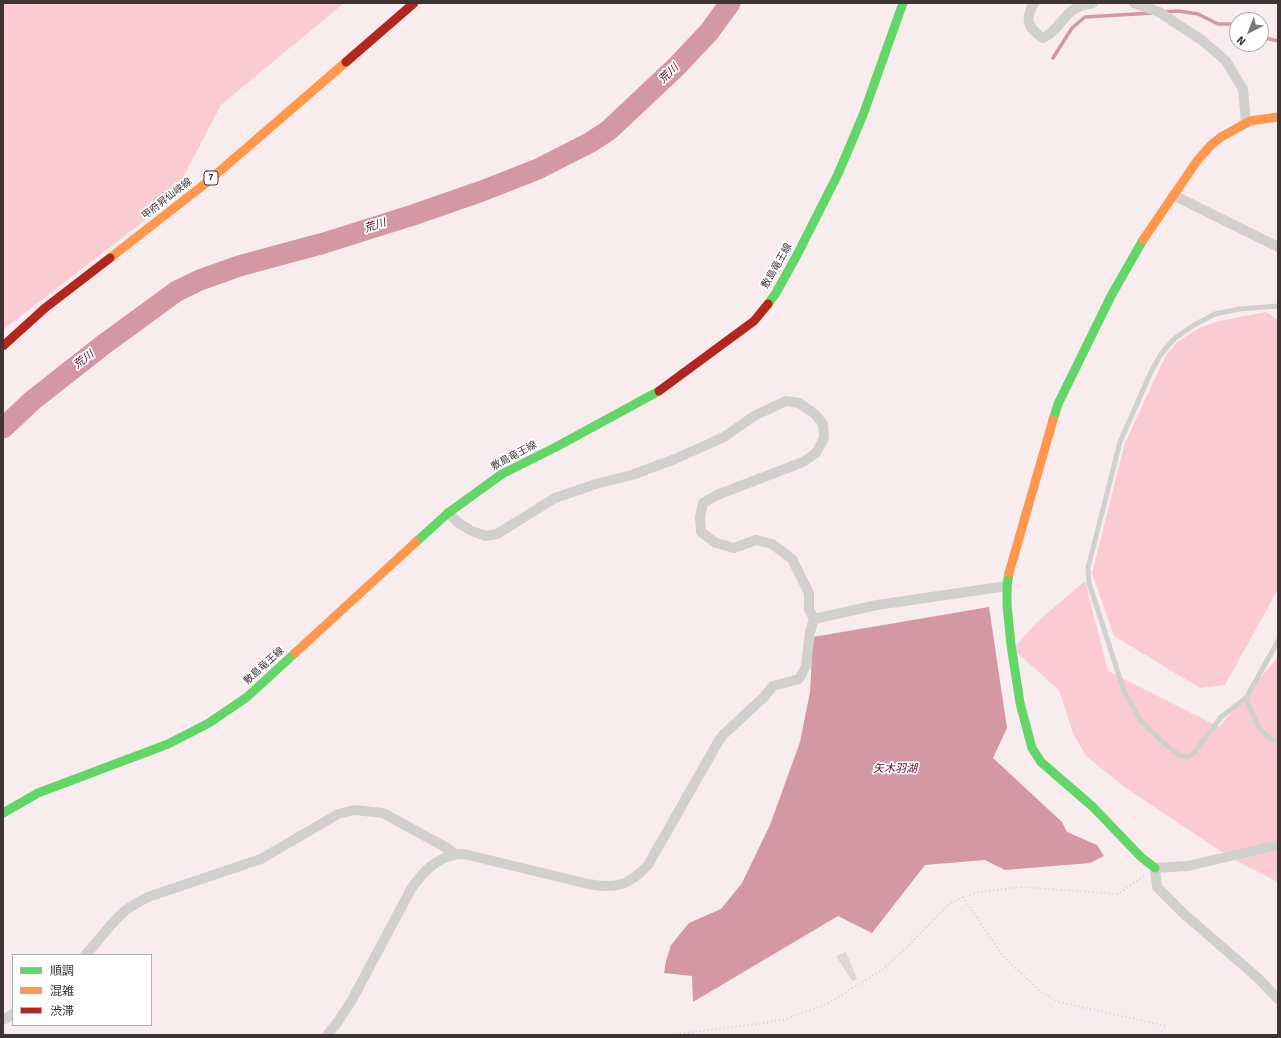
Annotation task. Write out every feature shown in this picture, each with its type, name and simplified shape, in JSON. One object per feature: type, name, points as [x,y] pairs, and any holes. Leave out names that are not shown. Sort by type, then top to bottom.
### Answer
[{"type":"main road","name":"甲府昇仙峡線","points":[[3,346],[45,308],[206,183],[414,3]]},
{"type":"main road","name":"敷島竜王線","points":[[3,813],[8,806],[38,793],[168,744],[209,724],[247,697],[448,512],[502,474],[663,390],[754,321],[776,293],[798,255],[838,174],[863,115],[903,3]]},
{"type":"main road","points":[[1155,868],[1141,857],[1093,807],[1040,762],[1032,748],[1020,703],[1011,645],[1007,606],[1007,586],[1010,568],[1058,404],[1128,264],[1156,218],[1197,161],[1211,145],[1220,137],[1246,123],[1266,118],[1278,117]]},
{"type":"street","points":[[1034,3],[1028,22],[1034,32],[1043,38],[1052,34],[1068,14],[1082,4],[1093,3]]},
{"type":"street","points":[[1134,3],[1160,12],[1203,41],[1226,61],[1243,89],[1246,123]]},
{"type":"street","points":[[1173,195],[1278,247]]},
{"type":"street","points":[[327,1035],[344,1014],[411,889],[421,875],[431,866],[454,854],[464,854],[602,887],[616,886],[632,880],[648,865],[723,735],[764,697],[773,686],[799,679],[806,666],[810,632],[814,619],[809,610],[809,593],[792,559],[772,544],[756,540],[734,548],[716,543],[701,532],[700,517],[703,503],[717,495],[803,462],[816,452],[824,438],[823,424],[815,414],[799,403],[786,401],[754,416],[724,436],[675,459],[632,475],[599,483],[555,498],[497,534],[486,536],[472,531],[460,524],[448,512]]},
{"type":"street","points":[[814,619],[877,605],[1007,586]]},
{"type":"street","points":[[86,954],[126,910],[137,903],[148,897],[261,858],[338,814],[354,810],[384,813],[447,848],[454,854]]},
{"type":"street","points":[[1278,845],[1188,866],[1155,868],[1158,887],[1184,914],[1258,978],[1278,999]]},
{"type":"street","points":[[3,1020],[12,1015]]},
{"type":"lane","points":[[1278,306],[1215,314],[1194,325],[1174,339],[1161,354],[1151,372],[1120,442],[1088,568],[1089,583],[1124,691],[1140,720],[1164,744],[1180,756],[1187,757],[1192,755],[1221,717],[1246,698],[1278,640]]},
{"type":"lane","points":[[1246,698],[1260,730],[1274,741],[1278,741]]},
{"type":"path","points":[[668,1035],[759,1024],[785,1019],[827,1004],[882,970],[949,904],[962,897],[980,892],[1021,887],[1118,894],[1155,868]]},
{"type":"path","points":[[962,897],[1004,956],[1040,991],[1059,1002],[1166,1026],[1160,1035]]},
{"type":"shaded area","points":[[3,3],[344,3],[221,105],[171,200],[3,330]]},
{"type":"shaded area","points":[[1266,312],[1278,320],[1278,589],[1225,685],[1200,688],[1114,636],[1092,573],[1125,443],[1165,357],[1177,342],[1199,328],[1219,321]]},
{"type":"shaded area","points":[[1085,581],[1108,671],[1219,727],[1278,657],[1278,882],[1231,858],[1123,786],[1086,756],[1073,733],[1059,690],[1013,649],[1037,622]]},
{"type":"water","name":"矢木羽湖","points":[[989,607],[1007,728],[993,758],[1062,822],[1067,832],[1097,845],[1104,856],[1090,863],[1005,870],[985,860],[925,865],[872,933],[838,916],[693,1002],[692,976],[664,973],[671,945],[689,923],[721,909],[742,883],[770,825],[800,742],[810,692],[813,637]]},
{"type":"building","points":[[846,952],[857,979],[852,981],[836,956]]},
{"type":"waterway","name":"荒川","points":[[3,428],[33,400],[103,345],[177,291],[200,280],[239,266],[324,243],[413,215],[482,191],[538,169],[591,142],[609,130],[676,67],[709,32],[730,3]]},
{"type":"waterway","points":[[1163,12],[1179,11],[1198,14],[1218,24],[1229,24]]},
{"type":"waterway","points":[[1053,58],[1072,28],[1085,17],[1153,13]]},
{"type":"waterway","points":[[1269,39],[1278,41]]},
{"type":"traffic: fast","points":[[768,304],[776,293],[797,255],[838,174],[863,115],[903,3]]},
{"type":"traffic: fast","points":[[1053,420],[1058,404],[1111,296],[1143,240]]},
{"type":"traffic: fast","points":[[416,542],[448,513],[502,474],[556,447],[659,391]]},
{"type":"traffic: fast","points":[[1009,573],[1007,605],[1011,645],[1020,703],[1032,748],[1041,762],[1093,807],[1141,857],[1155,868]]},
{"type":"traffic: fast","points":[[3,813],[38,793],[168,744],[209,723],[247,697],[295,653]]},
{"type":"traffic: slow","points":[[110,258],[206,183],[346,62]]},
{"type":"traffic: slow","points":[[1143,240],[1197,161],[1211,145],[1221,137],[1250,121],[1278,117]]},
{"type":"traffic: slow","points":[[1009,573],[1053,420]]},
{"type":"traffic: slow","points":[[295,653],[416,542]]},
{"type":"traffic: jam","points":[[346,62],[414,3]]},
{"type":"traffic: jam","points":[[3,346],[45,308],[110,258]]},
{"type":"traffic: jam","points":[[659,391],[754,321],[768,304]]}]
